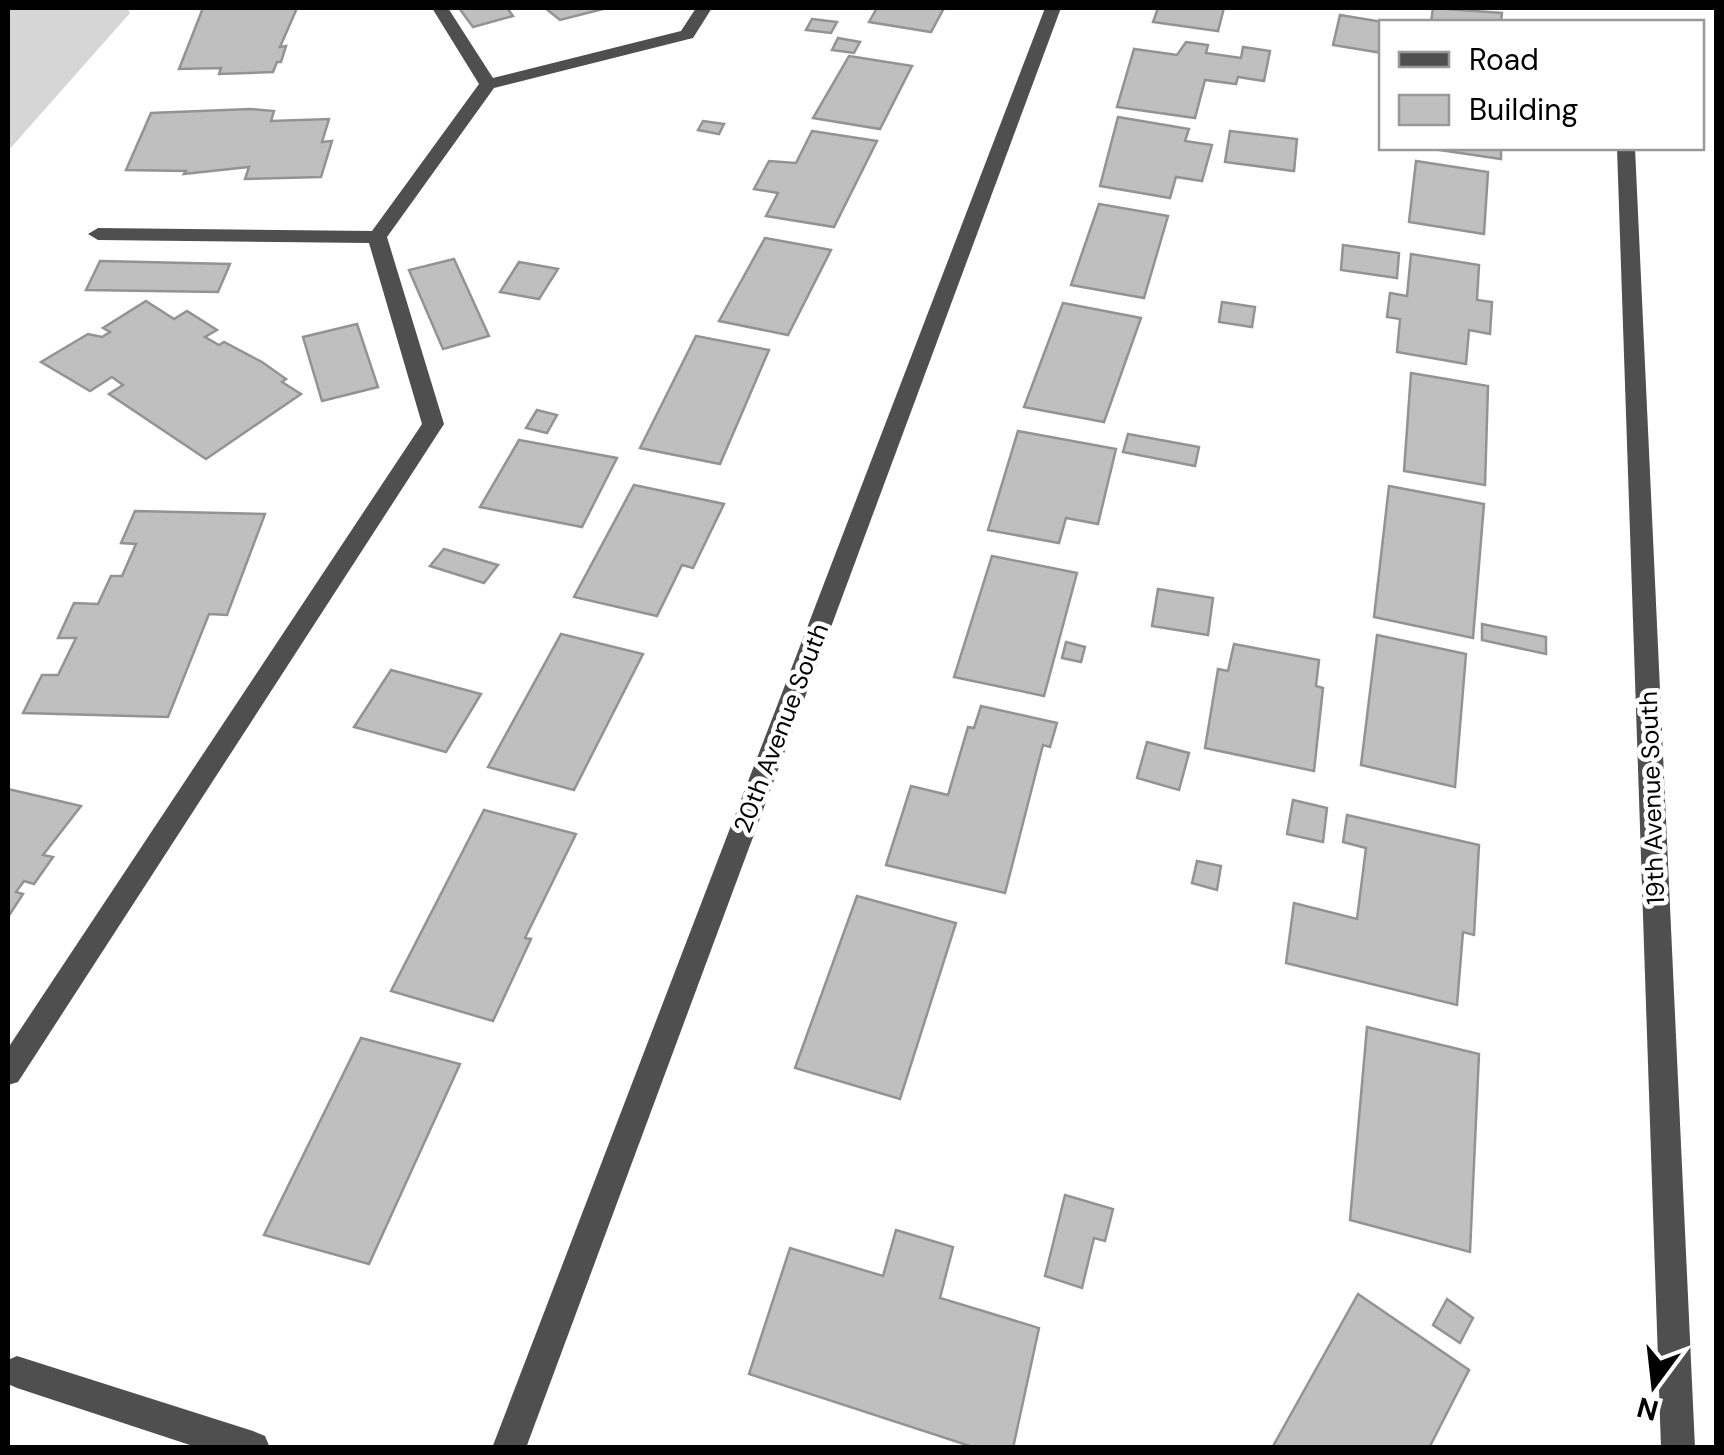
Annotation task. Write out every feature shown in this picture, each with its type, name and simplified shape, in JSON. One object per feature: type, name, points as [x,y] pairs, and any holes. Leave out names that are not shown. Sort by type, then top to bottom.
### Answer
[{"type":"street","points":[[440,8],[488,84]]},
{"type":"street","points":[[377,237],[488,84],[687,34],[704,8]]},
{"type":"street","name":"20th Avenue South","points":[[509,1448],[1053,8]]},
{"type":"street","name":"19th Avenue South","points":[[1626,150],[1678,1448]]},
{"type":"street","points":[[98,234],[377,237]]},
{"type":"street","points":[[8,1072],[432,424],[377,237]]},
{"type":"street","points":[[17,1372],[253,1448]]},
{"type":"shaded area","points":[[8,8],[127,8],[130,13],[8,151]]},
{"type":"building","points":[[203,8],[297,8],[280,47],[286,46],[281,62],[277,62],[273,72],[219,74],[221,68],[179,69]]},
{"type":"building","points":[[459,8],[507,8],[513,16],[473,27]]},
{"type":"building","points":[[545,8],[607,8],[560,20]]},
{"type":"building","points":[[877,8],[944,8],[931,32],[869,22]]},
{"type":"building","points":[[1158,8],[1224,8],[1218,31],[1153,22]]},
{"type":"building","points":[[1433,8],[1502,13],[1501,20],[1431,20]]},
{"type":"building","points":[[1340,15],[1379,21],[1379,53],[1333,45]]},
{"type":"building","points":[[812,19],[837,22],[831,33],[806,30]]},
{"type":"building","points":[[838,38],[860,42],[854,53],[832,50]]},
{"type":"building","points":[[1186,42],[1208,45],[1206,53],[1241,58],[1243,47],[1270,51],[1264,81],[1238,77],[1236,84],[1205,80],[1195,118],[1117,107],[1134,49],[1177,55]]},
{"type":"building","points":[[849,56],[912,66],[880,129],[813,118]]},
{"type":"building","points":[[274,111],[271,121],[329,119],[322,142],[332,141],[321,177],[245,179],[249,167],[184,174],[186,171],[126,170],[151,113]]},
{"type":"building","points":[[1118,117],[1189,129],[1185,141],[1212,145],[1202,181],[1176,177],[1170,198],[1100,186]]},
{"type":"building","points":[[703,121],[724,124],[719,134],[698,130]]},
{"type":"building","points":[[812,131],[877,141],[834,227],[766,216],[778,193],[754,189],[769,161],[796,163]]},
{"type":"building","points":[[1230,131],[1297,139],[1294,171],[1225,162]]},
{"type":"building","points":[[1440,150],[1501,150],[1501,159]]},
{"type":"building","points":[[1416,161],[1488,172],[1484,234],[1409,222]]},
{"type":"building","points":[[1099,204],[1168,216],[1144,298],[1071,285]]},
{"type":"building","points":[[765,238],[831,250],[788,335],[719,321]]},
{"type":"building","points":[[1343,245],[1399,253],[1397,278],[1341,270]]},
{"type":"building","points":[[1411,254],[1479,265],[1477,300],[1492,302],[1490,334],[1469,330],[1466,364],[1397,352],[1400,319],[1387,317],[1390,293],[1407,296]]},
{"type":"building","points":[[454,259],[489,336],[443,349],[409,270]]},
{"type":"building","points":[[100,261],[230,264],[218,292],[86,290]]},
{"type":"building","points":[[519,262],[558,269],[539,299],[500,292]]},
{"type":"building","points":[[146,301],[174,319],[187,311],[217,330],[205,337],[219,345],[224,342],[262,362],[301,394],[206,459],[109,394],[123,385],[112,377],[90,391],[41,362],[88,334],[102,337],[110,332],[103,328]]},
{"type":"building","points":[[1222,302],[1255,307],[1252,327],[1219,322]]},
{"type":"building","points":[[1063,303],[1141,318],[1104,422],[1024,407]]},
{"type":"building","points":[[357,324],[378,387],[322,401],[303,337]]},
{"type":"building","points":[[696,336],[769,350],[720,464],[640,448]]},
{"type":"building","points":[[1411,373],[1488,386],[1485,485],[1404,471]]},
{"type":"building","points":[[537,410],[557,415],[547,433],[526,428]]},
{"type":"building","points":[[1018,431],[1116,449],[1098,524],[1066,518],[1059,543],[988,530]]},
{"type":"building","points":[[1128,434],[1199,447],[1195,466],[1123,452]]},
{"type":"building","points":[[519,440],[617,458],[582,527],[480,507]]},
{"type":"building","points":[[634,485],[724,504],[693,568],[682,565],[657,616],[574,597]]},
{"type":"building","points":[[1389,486],[1484,504],[1473,638],[1374,617]]},
{"type":"building","points":[[135,511],[265,514],[227,615],[209,614],[168,717],[23,713],[42,675],[58,675],[76,638],[58,638],[74,603],[98,604],[111,576],[122,576],[136,544],[121,543]]},
{"type":"building","points":[[444,549],[498,565],[484,583],[430,566]]},
{"type":"building","points":[[992,556],[1077,573],[1044,696],[954,677]]},
{"type":"building","points":[[1158,589],[1213,598],[1208,635],[1152,626]]},
{"type":"building","points":[[1482,624],[1546,637],[1546,654],[1482,640]]},
{"type":"building","points":[[561,634],[643,654],[574,790],[488,767]]},
{"type":"building","points":[[1377,635],[1466,654],[1455,787],[1361,765]]},
{"type":"building","points":[[1066,642],[1085,647],[1081,662],[1062,658]]},
{"type":"building","points":[[1234,644],[1319,660],[1316,686],[1323,688],[1314,771],[1205,748],[1218,669],[1228,671]]},
{"type":"building","points":[[391,670],[481,694],[446,752],[354,727]]},
{"type":"building","points":[[981,706],[1057,723],[1050,747],[1043,745],[1005,893],[886,865],[911,786],[948,795],[968,727],[974,728]]},
{"type":"building","points":[[1147,742],[1189,753],[1179,790],[1137,778]]},
{"type":"building","points":[[8,789],[81,806],[43,855],[53,857],[34,884],[24,881],[16,892],[23,894],[8,917]]},
{"type":"building","points":[[1293,800],[1327,808],[1323,842],[1287,834]]},
{"type":"building","points":[[484,810],[576,834],[525,938],[531,939],[493,1021],[391,991]]},
{"type":"building","points":[[1347,815],[1479,845],[1474,935],[1463,932],[1457,1005],[1286,963],[1294,903],[1357,919],[1366,848],[1343,842]]},
{"type":"building","points":[[1197,861],[1221,866],[1217,890],[1192,883]]},
{"type":"building","points":[[857,896],[956,923],[900,1099],[795,1068]]},
{"type":"building","points":[[1367,1027],[1479,1054],[1470,1252],[1350,1220]]},
{"type":"building","points":[[361,1038],[460,1064],[369,1264],[264,1235]]},
{"type":"building","points":[[1065,1195],[1113,1209],[1105,1241],[1094,1238],[1082,1288],[1045,1276]]},
{"type":"building","points":[[896,1230],[953,1247],[940,1298],[1039,1328],[1013,1448],[976,1448],[749,1374],[790,1248],[883,1276]]},
{"type":"building","points":[[1358,1294],[1469,1370],[1429,1448],[1272,1448]]},
{"type":"building","points":[[1447,1299],[1473,1318],[1460,1343],[1433,1325]]}]
